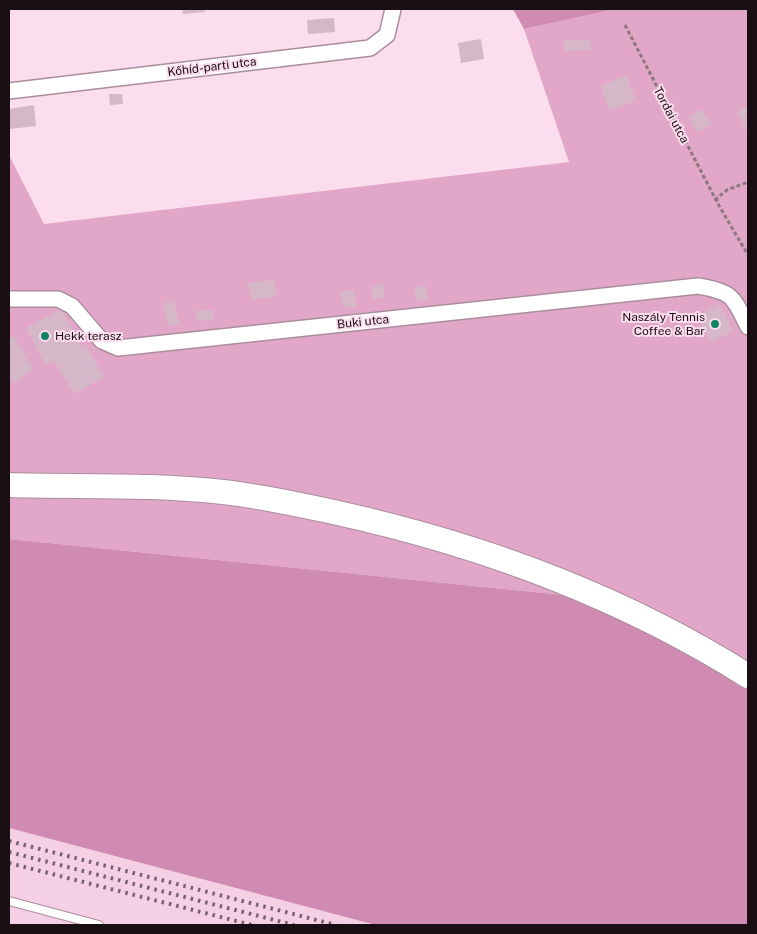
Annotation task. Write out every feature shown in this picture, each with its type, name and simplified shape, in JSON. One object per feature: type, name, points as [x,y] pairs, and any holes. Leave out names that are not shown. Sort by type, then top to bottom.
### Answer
[{"type":"main road","points":[[9,485],[223,492],[383,523],[478,550],[608,600],[719,657],[748,676]]},
{"type":"street","name":"Kőhíd-parti utca","points":[[9,91],[370,48],[387,35],[395,10]]},
{"type":"street","name":"Buki utca","points":[[9,299],[58,300],[72,306],[102,342],[118,348],[698,286],[720,290],[733,298],[748,328]]},
{"type":"lane","points":[[9,901],[99,925]]},
{"type":"path","name":"Tordai utca","points":[[625,25],[718,204],[748,255]]},
{"type":"path","points":[[718,204],[717,198],[727,190],[748,182]]},
{"type":"shaded area","points":[[513,9],[616,9],[524,29]]},
{"type":"shaded area","points":[[616,9],[748,9],[748,690],[593,598],[9,539],[9,155],[44,224],[569,162],[524,29]]},
{"type":"shaded area","points":[[9,539],[593,598],[748,690],[748,925],[376,925],[9,828]]},
{"type":"shaded area","points":[[9,828],[376,925],[9,925]]},
{"type":"building","points":[[182,9],[204,9],[205,12],[183,14]]},
{"type":"building","points":[[334,18],[335,32],[308,34],[307,20]]},
{"type":"building","points":[[481,39],[484,59],[461,63],[458,43]]},
{"type":"building","points":[[590,40],[591,50],[564,51],[564,41]]},
{"type":"building","points":[[626,75],[636,100],[610,111],[600,86]]},
{"type":"building","points":[[109,94],[122,94],[123,104],[110,105]]},
{"type":"building","points":[[34,105],[36,126],[10,129],[9,109]]},
{"type":"building","points":[[748,106],[748,133],[737,112]]},
{"type":"building","points":[[702,109],[711,125],[697,132],[689,116]]},
{"type":"building","points":[[274,280],[277,296],[251,300],[248,283]]},
{"type":"building","points":[[383,284],[385,297],[373,299],[371,287]]},
{"type":"building","points":[[426,286],[428,299],[416,301],[414,288]]},
{"type":"building","points":[[353,289],[357,306],[344,308],[340,292]]},
{"type":"building","points":[[174,301],[179,324],[168,326],[163,303]]},
{"type":"building","name":"Naszály Tennis Coffee & Bar","points":[[720,304],[733,332],[710,342],[697,316]]},
{"type":"building","points":[[61,309],[81,346],[85,344],[104,377],[74,394],[55,362],[46,365],[26,328]]},
{"type":"building","points":[[213,310],[214,320],[197,321],[196,311]]},
{"type":"building","points":[[14,336],[33,369],[14,383],[9,374],[9,339]]},
{"type":"railway","points":[[9,841],[336,925]]},
{"type":"railway","points":[[9,852],[294,925]]},
{"type":"railway","points":[[9,863],[252,925]]},
{"type":"place","name":"Naszály Tennis Coffee & Bar","points":[[715,324]]},
{"type":"place","name":"Hekk terasz","points":[[45,336]]}]
